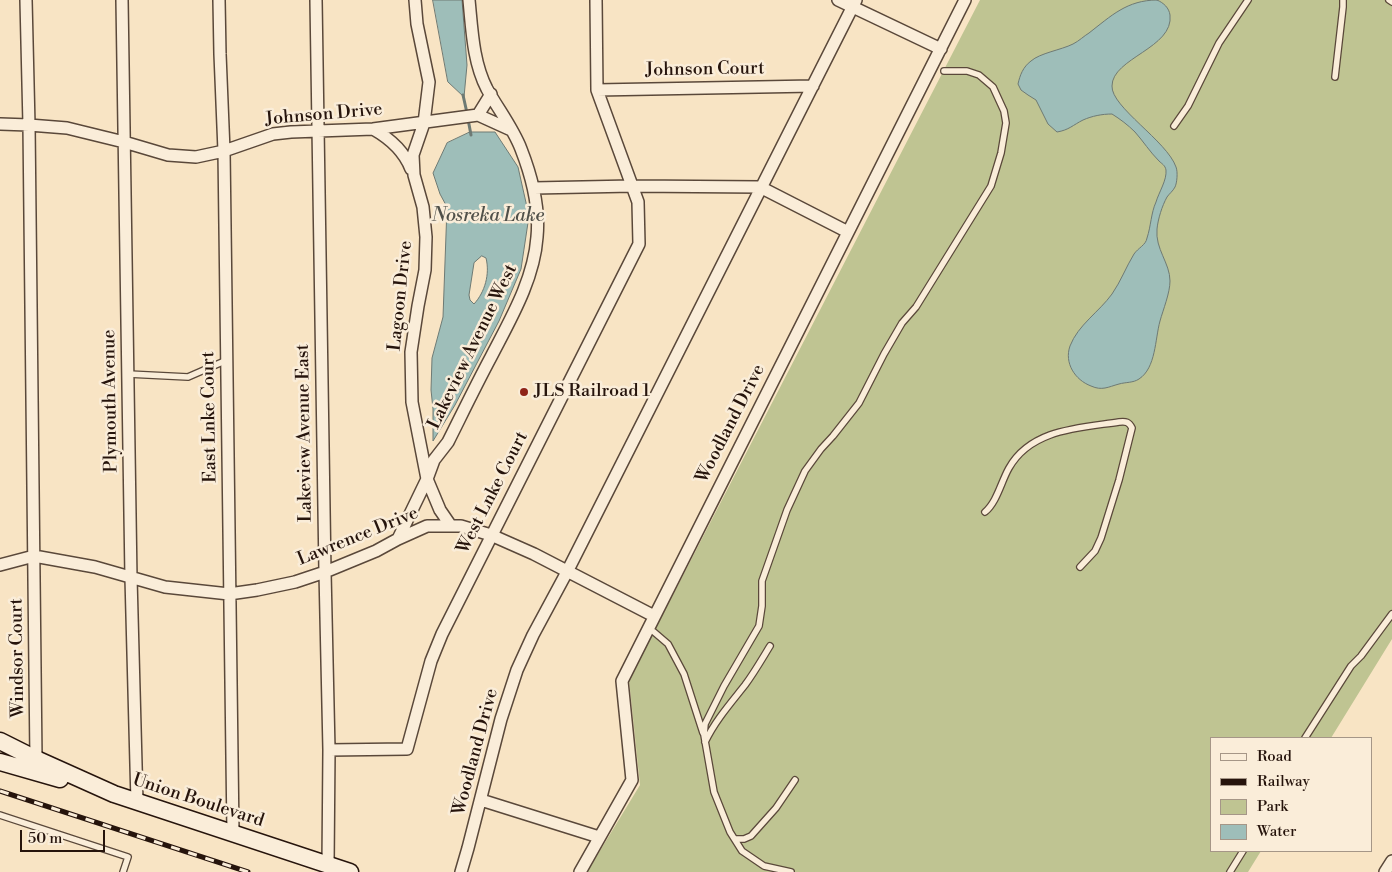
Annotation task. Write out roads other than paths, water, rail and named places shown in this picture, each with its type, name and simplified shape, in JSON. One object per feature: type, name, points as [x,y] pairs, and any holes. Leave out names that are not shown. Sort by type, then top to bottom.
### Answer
[{"type":"main road","name":"Union Boulevard","points":[[0,741],[114,794],[350,872]]},
{"type":"main road","points":[[0,762],[114,794]]},
{"type":"street","name":"Windsor Court","points":[[26,0],[36,759]]},
{"type":"street","name":"Plymouth Avenue","points":[[122,0],[131,578],[137,802]]},
{"type":"street","name":"East Lnke Court","points":[[219,0],[224,151],[233,833]]},
{"type":"street","name":"Lakeview Avenue East","points":[[316,0],[325,572],[330,750],[328,865]]},
{"type":"street","name":"Lagoon Drive","points":[[415,0],[417,24],[429,82],[424,123],[413,155],[414,175],[423,207],[426,237],[425,270],[412,352],[412,402],[427,479],[440,510],[451,526]]},
{"type":"street","name":"Lakeview Avenue West","points":[[427,479],[434,460],[448,442],[512,318],[532,266],[538,238],[538,209],[534,188],[520,147],[481,73],[474,48],[469,0]]},
{"type":"street","name":"West Lnke Court","points":[[330,750],[407,749],[431,661],[442,634],[639,244],[638,202],[597,90],[596,0]]},
{"type":"street","points":[[838,0],[854,3],[941,49]]},
{"type":"street","name":"Woodland Drive","points":[[580,872],[632,780],[622,681],[965,0]]},
{"type":"street","name":"Woodland Drive","points":[[461,872],[517,670],[533,635],[568,570],[854,3]]},
{"type":"street","name":"Johnson Court","points":[[597,90],[813,86]]},
{"type":"street","points":[[491,94],[478,115],[511,130]]},
{"type":"street","name":"Johnson Drive","points":[[0,124],[29,124],[67,128],[168,155],[196,158],[224,151],[273,134],[373,128],[478,115]]},
{"type":"street","points":[[373,128],[403,153],[414,175]]},
{"type":"street","points":[[534,188],[632,186],[760,187],[848,232]]},
{"type":"street","points":[[398,539],[427,479]]},
{"type":"street","name":"Lawrence Drive","points":[[0,565],[34,556],[95,567],[165,587],[229,594],[294,582],[325,572],[376,551],[427,526],[461,526],[491,536],[568,570],[654,616]]},
{"type":"street","points":[[481,800],[599,837]]},
{"type":"street","points":[[1385,872],[1392,861]]},
{"type":"lane","points":[[1174,126],[1188,106],[1219,43],[1248,0]]},
{"type":"lane","points":[[1335,77],[1343,0]]},
{"type":"lane","points":[[704,735],[705,724],[724,686],[759,626],[762,606],[762,581],[787,510],[805,471],[859,403],[902,323],[916,307],[991,186],[1001,153],[1006,123],[1004,111],[993,87],[979,75],[967,71],[944,71]]},
{"type":"lane","points":[[128,374],[188,377],[226,360]]},
{"type":"lane","points":[[985,512],[993,505],[1002,482],[1016,456],[1026,447],[1040,438],[1062,431],[1124,421],[1132,428],[1119,480],[1101,538],[1095,551],[1080,567]]},
{"type":"lane","points":[[1306,737],[1351,666],[1392,614]]},
{"type":"lane","points":[[654,632],[668,644],[684,674],[704,735],[714,792],[735,840],[742,851],[764,866],[790,872]]},
{"type":"lane","points":[[705,742],[725,709],[746,684],[770,646]]},
{"type":"lane","points":[[735,840],[751,836],[776,808],[795,780]]},
{"type":"lane","points":[[0,814],[128,857],[123,872]]},
{"type":"lane","points":[[1230,872],[1242,852]]},
{"type":"water","points":[[433,0],[462,0],[467,65],[464,97],[448,82]]},
{"type":"water","points":[[1157,0],[1169,10],[1169,26],[1163,36],[1153,45],[1122,68],[1115,76],[1112,86],[1120,104],[1162,146],[1176,167],[1176,185],[1163,204],[1157,229],[1158,243],[1168,268],[1170,286],[1160,321],[1152,361],[1145,374],[1134,381],[1098,388],[1080,380],[1072,370],[1068,359],[1070,346],[1083,325],[1107,301],[1134,254],[1144,245],[1166,170],[1135,132],[1112,114],[1090,117],[1068,129],[1057,132],[1048,124],[1036,100],[1021,90],[1018,84],[1024,69],[1035,58],[1075,43],[1112,15],[1128,6]]},
{"type":"water","name":"Nosreka Lake","points":[[470,132],[495,132],[518,167],[529,216],[521,269],[499,321],[455,405],[433,441],[432,358],[443,317],[447,207],[440,194],[433,173],[447,143]],"holes":[[[482,256],[486,258],[486,282],[474,304],[470,300],[469,295],[474,263]]]},
{"type":"waterway","points":[[463,95],[467,113]]},
{"type":"waterway","points":[[468,119],[471,135]]},
{"type":"railway","points":[[0,791],[248,872]]},
{"type":"place","name":"JLS Railroad 1","points":[[524,392]]}]
